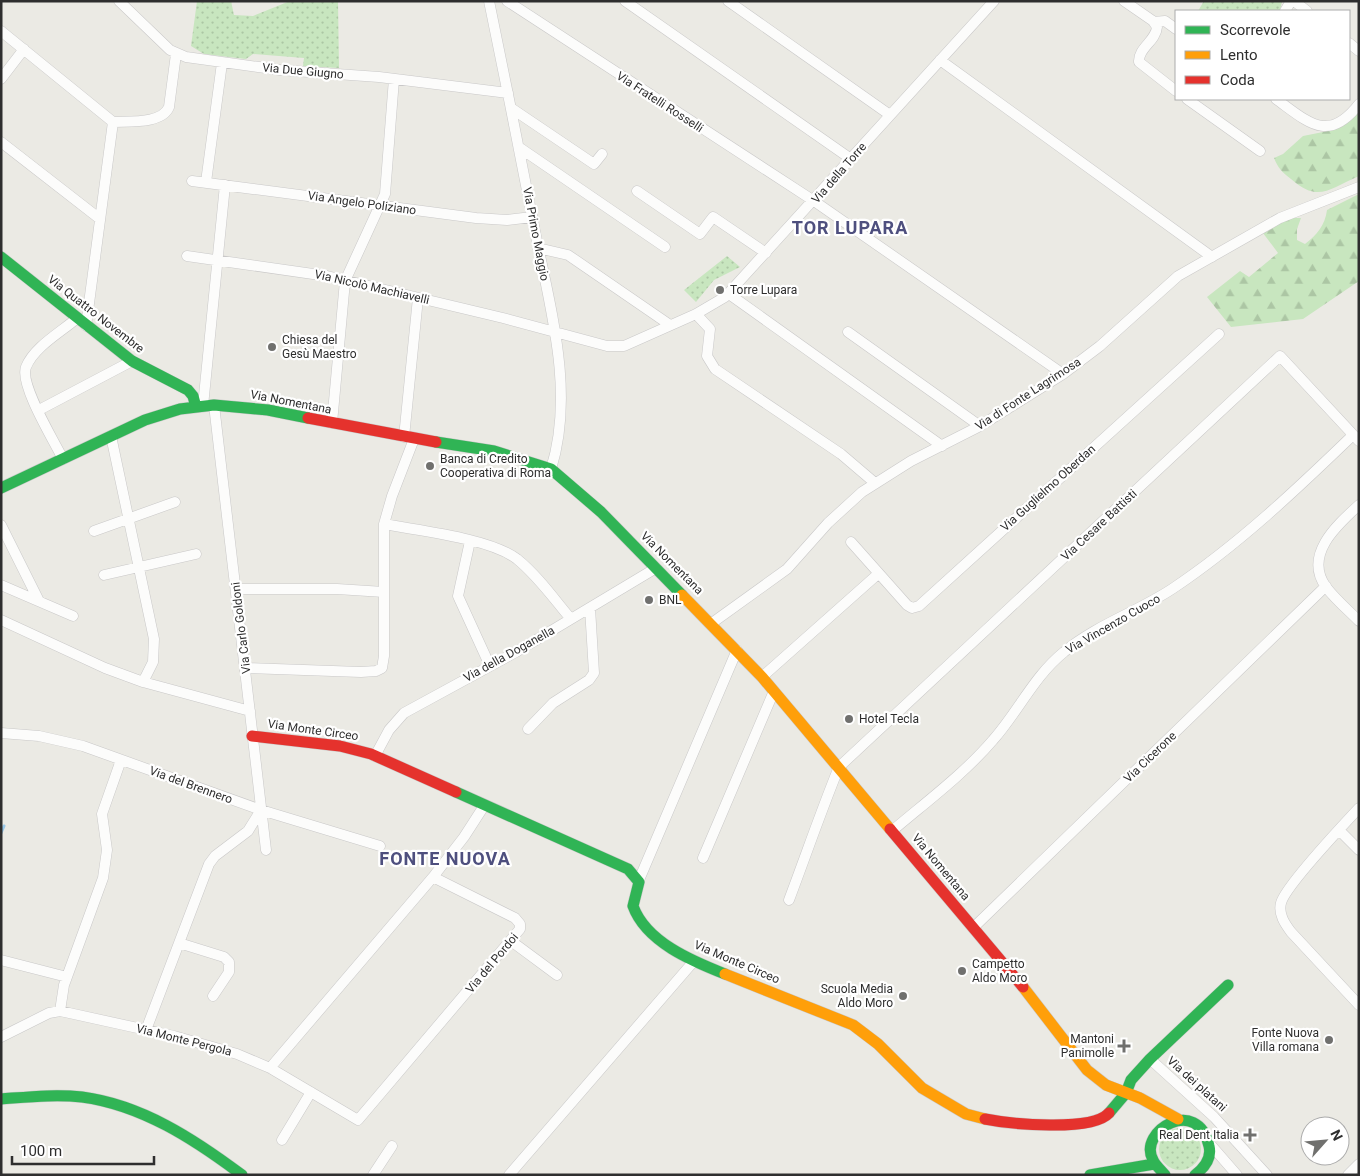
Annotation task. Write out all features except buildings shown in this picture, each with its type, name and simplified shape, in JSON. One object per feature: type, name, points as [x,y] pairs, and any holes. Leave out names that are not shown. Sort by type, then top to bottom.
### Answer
[{"type":"street","points":[[1,31],[113,122],[158,118],[165,114],[168,106],[176,54],[119,1]]},
{"type":"street","name":"Via Primo Maggio","points":[[489,1],[520,148],[559,364],[560,398],[557,441],[550,469]]},
{"type":"street","name":"Via Fratelli Rosselli","points":[[508,1],[814,201],[1063,374]]},
{"type":"street","points":[[624,1],[851,159]]},
{"type":"street","points":[[728,1],[890,115]]},
{"type":"street","name":"Via della Torre","points":[[554,333],[607,346],[619,347],[717,303],[766,254],[994,1]]},
{"type":"street","points":[[1124,1],[1154,22],[1164,22],[1175,28]]},
{"type":"street","points":[[1292,1],[1306,10]]},
{"type":"street","points":[[1154,22],[1156,32],[1140,54],[1139,62],[1175,90]]},
{"type":"street","points":[[1,79],[24,49]]},
{"type":"street","name":"Via Due Giugno","points":[[176,54],[222,63],[280,70],[394,79],[508,93]]},
{"type":"street","points":[[940,60],[1212,257]]},
{"type":"street","points":[[206,182],[222,63]]},
{"type":"street","points":[[332,423],[345,281],[386,194],[394,79]]},
{"type":"street","points":[[1188,100],[1260,151]]},
{"type":"street","points":[[1277,100],[1310,122],[1326,127],[1338,124],[1359,104]]},
{"type":"street","points":[[511,108],[594,164],[602,154]]},
{"type":"street","points":[[86,326],[113,122]]},
{"type":"street","points":[[1,142],[100,219]]},
{"type":"street","points":[[520,148],[665,248]]},
{"type":"street","name":"Via Angelo Poliziano","points":[[192,181],[501,220],[532,216]]},
{"type":"street","name":"Via Carlo Goldoni","points":[[225,185],[204,406],[236,589],[266,850]]},
{"type":"street","name":"Via di Fonte Lagrimosa","points":[[712,623],[788,569],[836,515],[875,484],[911,461],[980,426],[1063,374],[1110,338],[1170,282],[1280,218],[1359,187]]},
{"type":"street","points":[[636,191],[700,234],[713,217],[766,254]]},
{"type":"street","points":[[538,248],[568,255],[670,325]]},
{"type":"street","name":"Via Nicolò Machiavelli","points":[[187,256],[318,274],[554,333]]},
{"type":"street","name":"Via Quattro Novembre","points":[[1,257],[76,319],[132,361],[188,390],[204,406]]},
{"type":"street","points":[[728,294],[942,446]]},
{"type":"street","points":[[246,668],[367,672],[378,670],[384,665],[384,524],[409,438],[418,298]]},
{"type":"street","points":[[696,314],[710,329],[707,356],[715,369],[841,454],[875,484]]},
{"type":"street","points":[[63,459],[26,380],[26,366],[39,350],[76,319]]},
{"type":"street","points":[[848,332],[980,426]]},
{"type":"street","name":"Via Guglielmo Oberdan","points":[[851,542],[906,605],[912,608],[919,606],[1220,334]]},
{"type":"street","name":"Via Cesare Battisti","points":[[839,767],[1280,356],[1356,438]]},
{"type":"street","points":[[39,410],[132,361]]},
{"type":"street","name":"Via Nomentana","points":[[1,488],[145,420],[176,410],[204,406],[268,410],[409,438],[494,452],[550,469],[601,512],[712,623],[762,677],[1042,1009],[1087,1070],[1102,1082],[1149,1103],[1178,1119],[1192,1122],[1204,1131],[1210,1144]]},
{"type":"street","points":[[111,436],[130,518],[154,644],[153,662],[143,682]]},
{"type":"street","name":"Via Vincenzo Cuoco","points":[[892,831],[983,752],[1009,721],[1041,674],[1062,653],[1084,637],[1156,599],[1198,571],[1356,438]]},
{"type":"street","points":[[94,530],[174,502]]},
{"type":"street","points":[[1359,505],[1342,521],[1322,546],[1319,566],[1326,586],[1359,621]]},
{"type":"street","points":[[384,524],[470,541],[497,549],[515,558],[532,574],[571,619]]},
{"type":"street","points":[[1,525],[39,601]]},
{"type":"street","points":[[470,541],[458,596],[490,666]]},
{"type":"street","points":[[104,575],[196,554]]},
{"type":"street","name":"Via della Doganella","points":[[375,756],[389,730],[404,713],[490,666],[656,568]]},
{"type":"street","points":[[762,677],[878,574]]},
{"type":"street","points":[[1,585],[73,616]]},
{"type":"street","name":"Via Cicerone","points":[[974,927],[1326,586]]},
{"type":"street","points":[[236,589],[338,589],[384,592]]},
{"type":"street","points":[[528,729],[557,700],[594,675],[595,666],[590,608]]},
{"type":"street","points":[[1,620],[98,664],[143,682],[250,712]]},
{"type":"street","points":[[639,880],[737,650]]},
{"type":"street","points":[[703,858],[774,691]]},
{"type":"street","name":"Via del Brennero","points":[[1,733],[22,733],[62,740],[261,810],[380,846]]},
{"type":"street","name":"Via Monte Circeo","points":[[252,736],[340,746],[375,756],[624,867],[639,880],[640,889],[633,906],[637,919],[653,933],[694,961],[854,1025],[878,1044],[922,1088],[954,1108],[976,1118],[1059,1125],[1092,1122],[1105,1117],[1126,1093]]},
{"type":"street","points":[[1,1037],[49,1013],[60,1011],[61,992],[103,878],[107,850],[103,810],[121,760]]},
{"type":"street","points":[[789,900],[815,824],[839,767]]},
{"type":"street","points":[[270,1068],[433,877],[484,806]]},
{"type":"street","points":[[1359,808],[1285,895],[1281,904],[1281,913],[1291,932],[1359,1005]]},
{"type":"street","points":[[146,1030],[209,864],[215,856],[248,831],[261,810]]},
{"type":"street","points":[[1339,830],[1359,850]]},
{"type":"street","name":"Via del Pordoi","points":[[358,1120],[520,929],[517,920],[433,877]]},
{"type":"street","points":[[511,941],[557,974]]},
{"type":"street","points":[[178,943],[224,957],[230,962],[229,972],[213,996]]},
{"type":"street","points":[[1,960],[67,977]]},
{"type":"street","points":[[510,1175],[694,961]]},
{"type":"street","name":"Via dei platani","points":[[1126,1093],[1130,1080],[1228,985]]},
{"type":"street","name":"Via Monte Pergola","points":[[60,1011],[232,1052],[270,1068],[358,1120]]},
{"type":"street","name":"Via dei platani","points":[[1150,1059],[1214,1118],[1267,1175]]},
{"type":"street","points":[[282,1140],[311,1092]]},
{"type":"street","points":[[1,1099],[83,1098],[122,1107],[151,1117],[181,1132],[242,1175]]},
{"type":"street","points":[[1149,1103],[1155,1118],[1156,1132]]},
{"type":"street","points":[[1165,1175],[1154,1164],[1150,1148],[1156,1132],[1162,1126],[1178,1119]]},
{"type":"street","points":[[1210,1144],[1234,1172]]},
{"type":"street","points":[[1199,1173],[1208,1161],[1210,1144]]},
{"type":"street","points":[[372,1175],[392,1146]]},
{"type":"street","points":[[1090,1175],[1154,1164]]},
{"type":"street","points":[[1348,1175],[1359,1164]]},
{"type":"street","points":[[1199,1173],[1217,1165],[1234,1172]]},
{"type":"green space","points":[[197,1],[231,1],[234,15],[253,16],[290,1],[338,1],[339,68],[303,66],[304,58],[253,54],[246,59],[204,54],[191,46]]},
{"type":"green space","points":[[1204,1],[1282,1],[1280,10],[1199,10]]},
{"type":"green space","points":[[1359,110],[1359,176],[1331,189],[1316,192],[1300,186],[1279,167],[1274,158],[1283,154],[1303,136],[1328,131],[1352,118]]},
{"type":"green space","points":[[1359,194],[1359,281],[1303,319],[1231,327],[1207,297],[1240,271],[1249,277],[1278,253],[1263,233],[1289,218],[1301,218],[1297,229],[1297,240],[1305,244],[1320,229],[1327,210]]},
{"type":"green space","points":[[727,256],[740,267],[714,280],[696,302],[684,290]]},
{"type":"green space","points":[[1176,1128],[1184,1128],[1195,1134],[1201,1149],[1195,1164],[1184,1170],[1176,1170],[1165,1164],[1159,1153],[1159,1145],[1165,1134]]},
{"type":"waterway","points":[[1,833],[4,826]]},
{"type":"traffic: fast","points":[[1,257],[132,361],[188,390],[193,396],[196,407]]},
{"type":"traffic: fast","points":[[1,488],[145,420],[180,409],[214,405],[268,410],[308,418]]},
{"type":"traffic: fast","points":[[436,442],[494,451],[551,469],[601,512],[682,595]]},
{"type":"traffic: fast","points":[[456,792],[628,869],[639,882],[633,906],[639,919],[648,930],[672,949],[725,974]]},
{"type":"traffic: fast","points":[[1109,1113],[1126,1093],[1131,1080],[1150,1059],[1228,985]]},
{"type":"traffic: fast","points":[[1,1099],[72,1096],[104,1101],[146,1116],[166,1126],[205,1149],[242,1175]]},
{"type":"traffic: fast","points":[[1165,1175],[1153,1160],[1150,1149],[1153,1138],[1161,1129],[1171,1123],[1182,1120],[1193,1123],[1203,1131],[1210,1150],[1206,1162],[1195,1175]]},
{"type":"traffic: fast","points":[[1090,1175],[1154,1164]]},
{"type":"traffic: slow","points":[[682,595],[762,677],[890,829]]},
{"type":"traffic: slow","points":[[725,974],[853,1025],[878,1044],[922,1088],[966,1114],[985,1119]]},
{"type":"traffic: slow","points":[[1023,987],[1087,1070],[1106,1085],[1140,1098],[1178,1119]]},
{"type":"traffic: jam","points":[[308,418],[436,442]]},
{"type":"traffic: jam","points":[[252,736],[340,746],[371,754],[456,792]]},
{"type":"traffic: jam","points":[[890,829],[1023,987]]},
{"type":"traffic: jam","points":[[985,1119],[1013,1123],[1069,1125],[1100,1119],[1109,1113]]},
{"type":"place","name":"Torre Lupara","points":[[720,290]]},
{"type":"place","name":"Chiesa del Gesù Maestro","points":[[272,347]]},
{"type":"place","name":"Banca di Credito Cooperativa di Roma","points":[[430,466]]},
{"type":"place","name":"BNL","points":[[649,600]]},
{"type":"place","name":"Hotel Tecla","points":[[849,719]]},
{"type":"place","name":"Campetto Aldo Moro","points":[[962,971]]},
{"type":"place","name":"Scuola Media Aldo Moro","points":[[903,996]]},
{"type":"place","name":"Fonte Nuova Villa romana","points":[[1329,1040]]},
{"type":"place","name":"Mantoni Panimolle","points":[[1124,1046]]},
{"type":"place","name":"Real Dent Italia","points":[[1250,1135]]},
{"type":"district","name":"TOR LUPARA","points":[[850,228]]},
{"type":"district","name":"FONTE NUOVA","points":[[445,859]]}]
